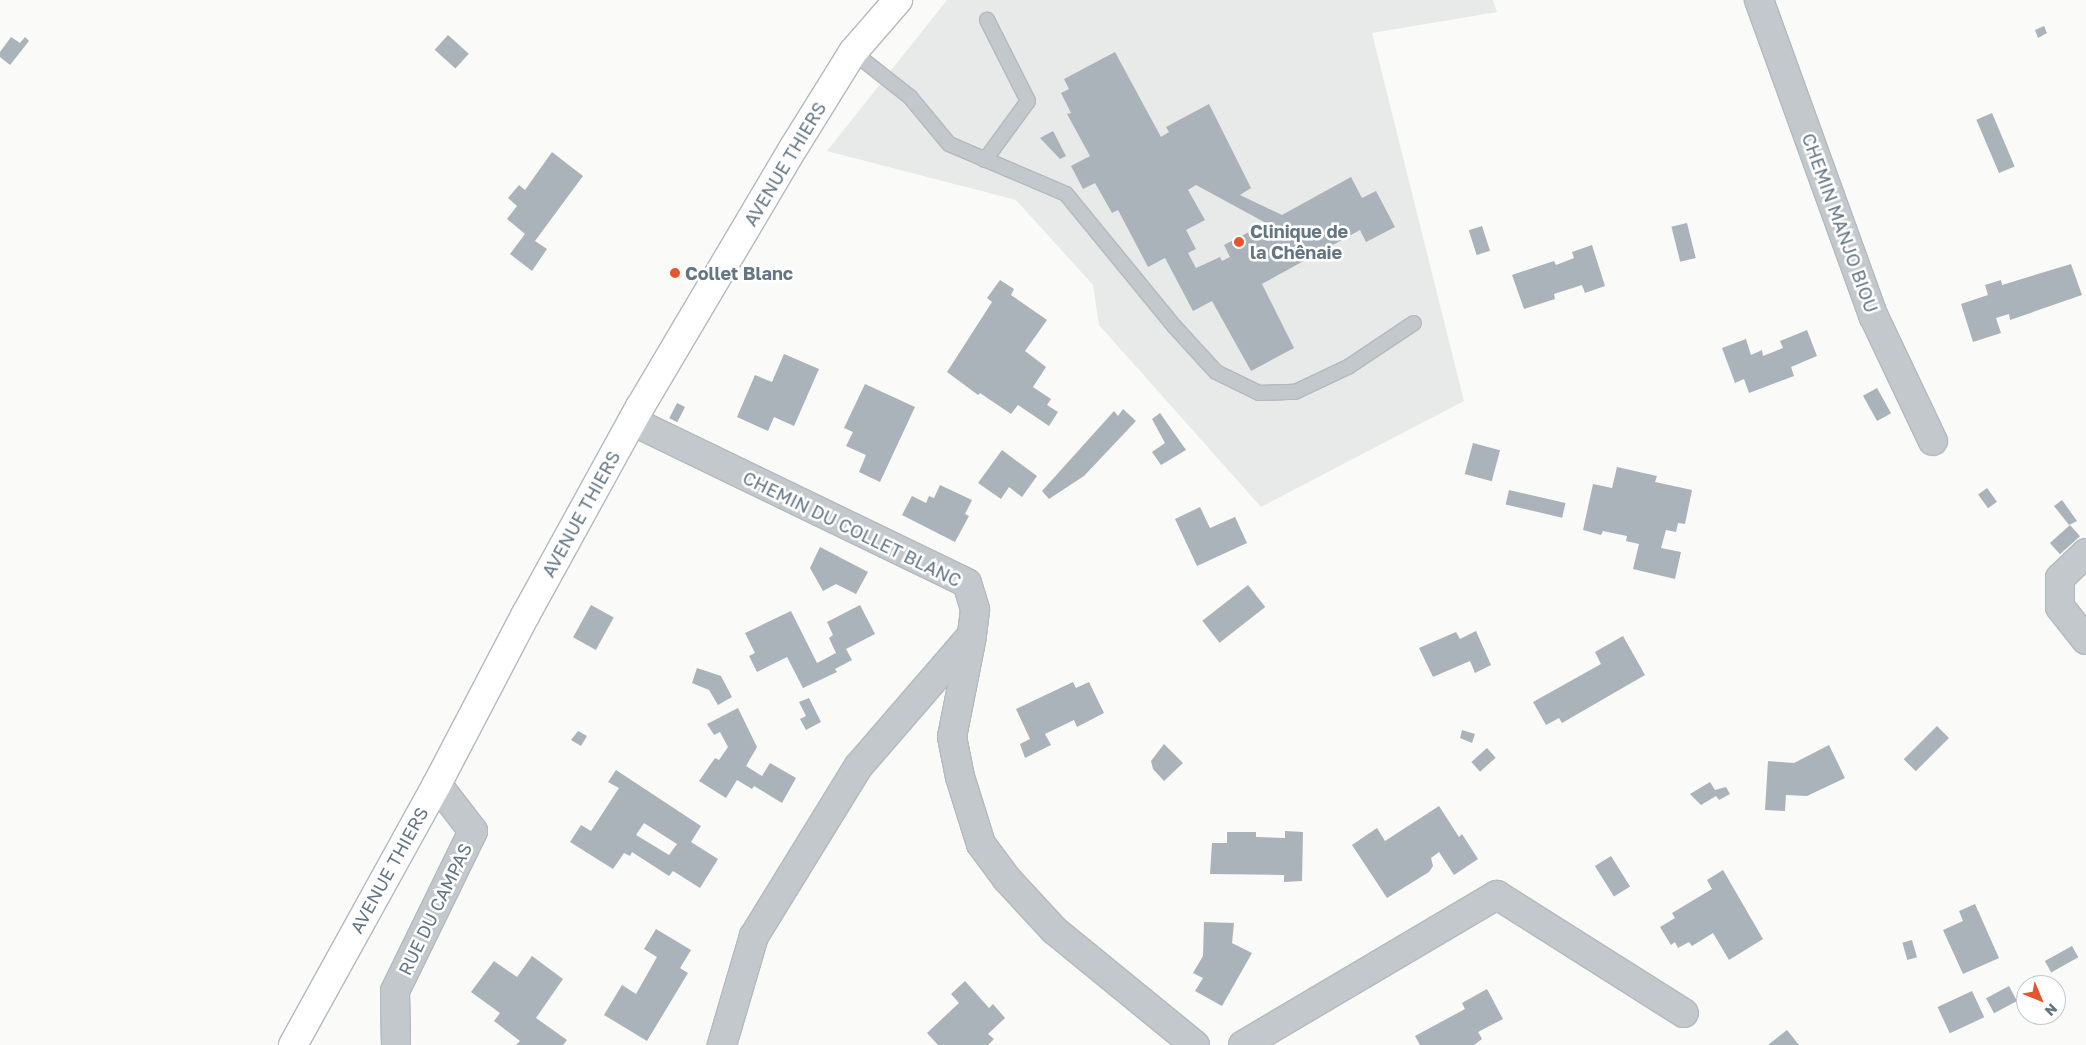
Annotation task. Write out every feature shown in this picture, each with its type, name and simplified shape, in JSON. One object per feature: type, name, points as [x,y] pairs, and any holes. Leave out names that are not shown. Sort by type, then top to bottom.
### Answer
[{"type":"main road","name":"AVENUE THIERS","points":[[292,1045],[437,784],[526,614],[632,421],[794,147],[853,52],[898,0]]},
{"type":"street","name":"CHEMIN MANJO BIOU","points":[[1759,0],[1874,317],[1934,441]]},
{"type":"street","name":"CHEMIN DU COLLET BLANC","points":[[632,421],[967,583],[974,610],[972,635],[952,737],[960,777],[981,844],[1007,880],[1054,930],[1195,1045]]},
{"type":"street","points":[[2086,553],[2060,578],[2060,607],[2086,640]]},
{"type":"street","points":[[722,1045],[754,936],[816,834],[858,767],[972,635]]},
{"type":"street","name":"RUE DU CAMPAS","points":[[396,1045],[395,991],[473,831],[437,784]]},
{"type":"street","points":[[1243,1045],[1497,895],[1684,1012]]},
{"type":"lane","points":[[985,160],[1028,100],[987,20]]},
{"type":"lane","points":[[853,52],[910,97],[949,144],[1066,194],[1174,326],[1216,372],[1259,393],[1295,392],[1348,367],[1414,323]]},
{"type":"shaded area","name":"Clinique de la Chênaie","points":[[947,0],[1493,0],[1497,12],[1372,33],[1464,401],[1261,507],[1099,325],[1093,285],[1016,200],[827,151]]},
{"type":"building","points":[[2044,26],[2047,33],[2038,38],[2035,30]]},
{"type":"building","points":[[448,35],[469,54],[455,69],[435,50]]},
{"type":"building","points":[[11,37],[20,43],[25,37],[29,41],[10,65],[0,57],[0,52]]},
{"type":"building","points":[[1115,52],[1161,137],[1169,132],[1166,127],[1209,104],[1251,188],[1240,195],[1282,215],[1351,177],[1362,198],[1376,191],[1395,227],[1366,242],[1360,230],[1262,284],[1294,348],[1251,371],[1212,301],[1193,311],[1165,258],[1148,267],[1118,210],[1112,213],[1095,183],[1083,189],[1071,166],[1090,156],[1067,114],[1071,113],[1061,93],[1069,89],[1064,79]],"holes":[[[1196,185],[1266,223],[1224,245],[1230,257],[1222,261],[1220,257],[1196,268],[1188,253],[1196,249],[1186,230],[1205,220],[1188,190]]]},
{"type":"building","points":[[1992,113],[2015,166],[1999,173],[1976,120]]},
{"type":"building","points":[[1053,131],[1066,156],[1060,159],[1040,138]]},
{"type":"building","points":[[552,152],[583,176],[535,241],[547,249],[532,271],[510,254],[525,234],[507,219],[517,206],[508,198],[519,185],[525,190]]},
{"type":"building","points":[[1687,223],[1696,258],[1680,262],[1671,227]]},
{"type":"building","points":[[1482,226],[1490,251],[1477,255],[1469,230]]},
{"type":"building","points":[[1592,245],[1605,286],[1585,293],[1582,285],[1554,294],[1555,299],[1524,309],[1512,275],[1554,261],[1556,265],[1574,258],[1572,252]]},
{"type":"building","points":[[2071,264],[2082,295],[2010,320],[2009,314],[1996,318],[2001,333],[1973,342],[1961,304],[1988,295],[1985,285],[2001,280],[2002,285]]},
{"type":"building","points":[[1000,280],[1014,289],[1011,295],[1047,320],[1025,351],[1046,367],[1033,387],[1051,399],[1047,405],[1058,412],[1049,426],[1018,405],[1011,414],[980,393],[978,395],[947,372],[992,302],[987,298]]},
{"type":"building","points":[[1807,330],[1817,356],[1791,367],[1794,376],[1749,393],[1744,379],[1735,383],[1722,348],[1746,339],[1751,355],[1762,350],[1763,356],[1783,348],[1780,341]]},
{"type":"building","points":[[784,354],[819,369],[794,426],[774,417],[768,431],[737,417],[755,375],[772,382]]},
{"type":"building","points":[[865,384],[915,407],[880,482],[859,472],[866,455],[846,446],[853,432],[844,428]]},
{"type":"building","points":[[1877,388],[1891,413],[1877,421],[1863,396]]},
{"type":"building","points":[[677,403],[685,407],[677,422],[669,418]]},
{"type":"building","points":[[1123,409],[1136,421],[1084,476],[1049,499],[1042,491],[1114,411],[1118,416]]},
{"type":"building","points":[[1160,413],[1186,450],[1161,465],[1152,452],[1165,443],[1152,419]]},
{"type":"building","points":[[1473,443],[1500,450],[1492,481],[1465,474]]},
{"type":"building","points":[[1002,450],[1037,476],[1022,497],[1009,487],[1001,499],[978,483]]},
{"type":"building","points":[[1617,467],[1657,476],[1655,482],[1692,490],[1685,524],[1678,523],[1676,532],[1666,530],[1661,548],[1681,552],[1675,579],[1633,569],[1639,544],[1626,541],[1627,536],[1603,531],[1601,535],[1583,530],[1593,484],[1612,488]]},
{"type":"building","points":[[940,485],[972,500],[965,514],[969,516],[955,542],[902,515],[912,496],[926,503],[929,496],[934,498]]},
{"type":"building","points":[[1987,488],[1997,502],[1988,508],[1978,494]]},
{"type":"building","points":[[1509,490],[1566,503],[1562,518],[1506,505]]},
{"type":"building","points":[[2062,500],[2077,521],[2069,525],[2054,506]]},
{"type":"building","points":[[1200,507],[1210,528],[1235,517],[1247,543],[1197,566],[1175,519]]},
{"type":"building","points":[[2070,525],[2080,536],[2060,554],[2050,543]]},
{"type":"building","points":[[820,547],[868,572],[856,594],[836,584],[823,591],[810,568]]},
{"type":"building","points":[[1248,585],[1265,607],[1220,643],[1202,621]]},
{"type":"building","points":[[591,605],[614,618],[596,650],[573,637]]},
{"type":"building","points":[[860,605],[875,634],[846,649],[852,660],[835,669],[837,672],[803,688],[787,657],[757,672],[749,656],[755,653],[745,633],[791,611],[817,663],[836,653],[829,638],[833,635],[827,622]]},
{"type":"building","points":[[1476,631],[1491,665],[1475,673],[1470,661],[1433,677],[1419,648],[1456,632],[1460,639]]},
{"type":"building","points":[[1623,636],[1645,675],[1562,723],[1559,718],[1546,725],[1533,702],[1601,664],[1595,652]]},
{"type":"building","points":[[697,668],[721,676],[732,697],[718,705],[709,690],[692,683]]},
{"type":"building","points":[[1073,682],[1076,688],[1089,682],[1104,713],[1077,727],[1074,720],[1045,734],[1051,745],[1025,758],[1020,744],[1030,739],[1016,709]]},
{"type":"building","points":[[809,698],[821,722],[806,730],[800,719],[806,716],[799,702]]},
{"type":"building","points":[[738,708],[757,747],[746,766],[762,776],[770,763],[796,778],[782,803],[754,786],[752,789],[737,780],[726,798],[699,781],[715,758],[719,760],[728,747],[720,732],[714,735],[707,724]]},
{"type":"building","points":[[1937,726],[1949,738],[1916,771],[1904,759]]},
{"type":"building","points":[[1462,730],[1475,734],[1472,743],[1460,738]]},
{"type":"building","points":[[578,731],[587,736],[581,746],[571,740]]},
{"type":"building","points":[[1164,744],[1183,763],[1164,781],[1153,769],[1151,761]]},
{"type":"building","points":[[1829,745],[1845,778],[1807,796],[1786,795],[1785,811],[1765,810],[1768,761],[1794,763]]},
{"type":"building","points":[[1487,748],[1496,758],[1480,772],[1471,762]]},
{"type":"building","points":[[616,770],[701,826],[691,842],[718,859],[700,888],[673,871],[669,876],[632,852],[630,856],[624,853],[613,869],[570,842],[581,825],[591,831],[619,788],[608,782]],"holes":[[[644,823],[677,844],[669,855],[636,835]]]},
{"type":"building","points":[[1710,782],[1715,790],[1726,787],[1730,794],[1719,800],[1716,796],[1701,805],[1690,794]]},
{"type":"building","points":[[1439,806],[1459,837],[1462,834],[1478,859],[1454,875],[1439,852],[1431,858],[1433,866],[1429,872],[1387,898],[1352,845],[1377,828],[1385,841]]},
{"type":"building","points":[[1285,831],[1303,832],[1302,881],[1284,882],[1284,875],[1210,874],[1212,843],[1227,843],[1227,832],[1256,832],[1256,837],[1285,838]]},
{"type":"building","points":[[1611,856],[1630,887],[1614,897],[1595,866]]},
{"type":"building","points":[[1723,870],[1763,939],[1729,960],[1713,933],[1692,946],[1689,942],[1678,948],[1675,942],[1671,945],[1660,927],[1675,918],[1672,913],[1712,889],[1707,880]]},
{"type":"building","points":[[1975,904],[1999,958],[1963,974],[1943,930],[1963,921],[1959,911]]},
{"type":"building","points":[[1204,922],[1234,923],[1232,943],[1252,953],[1222,1006],[1195,991],[1203,978],[1193,973],[1203,956]]},
{"type":"building","points":[[656,929],[691,950],[680,968],[688,973],[647,1041],[604,1015],[622,985],[636,994],[657,957],[644,949]]},
{"type":"building","points":[[1912,940],[1917,957],[1907,960],[1902,943]]},
{"type":"building","points":[[2072,946],[2078,957],[2051,972],[2045,961]]},
{"type":"building","points":[[532,956],[563,979],[536,1018],[567,1040],[563,1045],[516,1045],[520,1041],[494,1021],[500,1013],[471,992],[494,961],[517,977]]},
{"type":"building","points":[[965,981],[989,1008],[993,1004],[1005,1018],[988,1034],[994,1039],[988,1045],[938,1045],[927,1033],[959,1003],[951,994]]},
{"type":"building","points":[[2009,986],[2016,1002],[1994,1013],[1986,998]]},
{"type":"building","points":[[1487,989],[1503,1019],[1478,1032],[1482,1039],[1474,1045],[1420,1045],[1415,1036],[1465,1009],[1462,1003]]},
{"type":"building","points":[[1972,991],[1984,1017],[1950,1033],[1938,1007]]},
{"type":"building","points":[[1787,1030],[1799,1045],[1768,1045]]},
{"type":"place","name":"Clinique de la Chênaie","points":[[1239,242]]},
{"type":"place","name":"Collet Blanc","points":[[675,273]]}]
